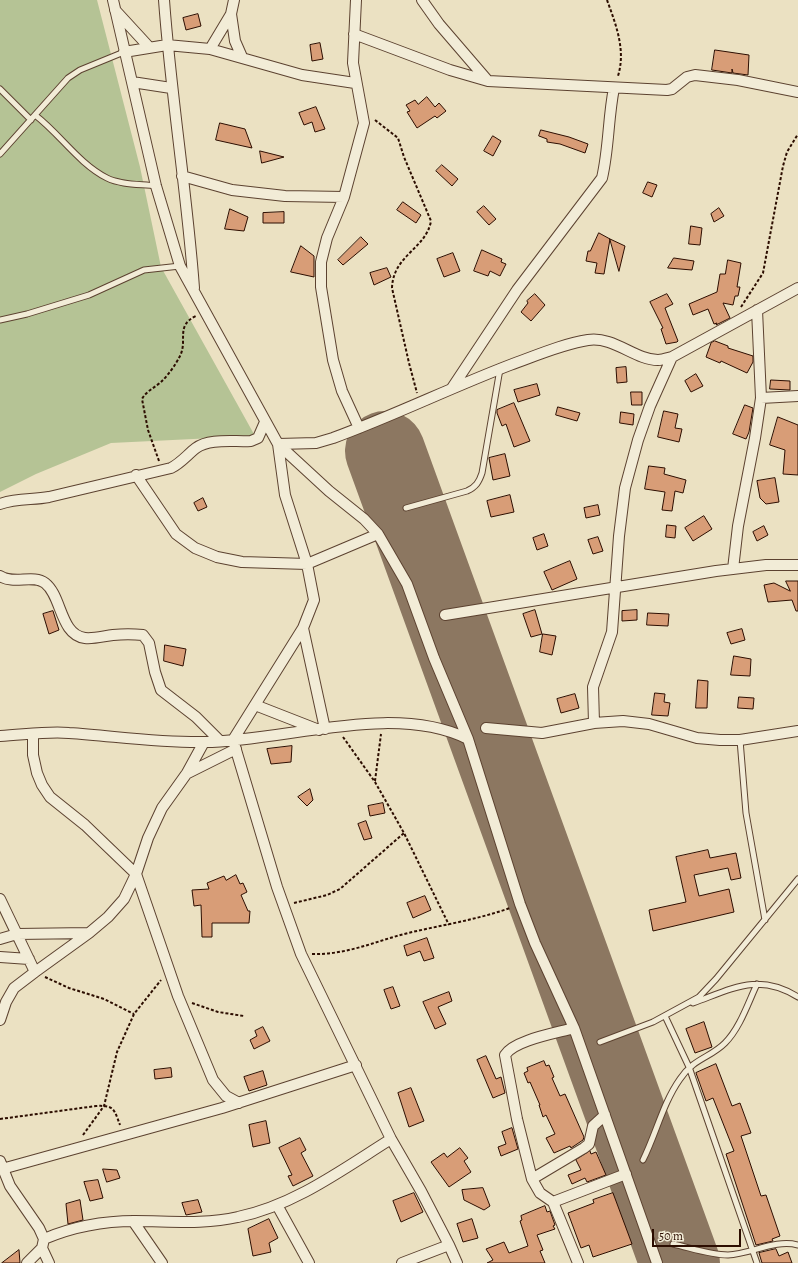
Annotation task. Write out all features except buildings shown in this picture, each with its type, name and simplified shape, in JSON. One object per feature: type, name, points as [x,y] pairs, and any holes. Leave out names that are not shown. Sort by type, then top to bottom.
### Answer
[{"type":"street","points":[[164,0],[171,88],[195,293]]},
{"type":"street","points":[[234,0],[231,14],[233,36],[242,57]]},
{"type":"street","points":[[356,0],[353,63],[355,83],[362,108],[364,123],[344,197],[325,244],[321,262],[321,287],[333,360],[342,391],[359,428]]},
{"type":"street","points":[[422,0],[439,24],[488,81]]},
{"type":"street","points":[[114,5],[149,47]]},
{"type":"street","points":[[114,5],[156,186],[180,266],[276,441],[329,492],[364,519],[378,534],[406,584],[434,658],[468,739],[520,904],[535,943],[574,1028],[657,1263]]},
{"type":"street","points":[[210,49],[231,14]]},
{"type":"street","points":[[354,34],[450,70],[488,81],[667,90],[672,89],[687,77],[695,75],[738,80],[798,92]]},
{"type":"street","points":[[124,52],[167,45],[210,49],[302,75],[355,83]]},
{"type":"street","points":[[132,82],[171,88]]},
{"type":"street","points":[[452,388],[517,290],[602,178],[607,155],[610,111],[614,88]]},
{"type":"street","points":[[182,176],[232,190],[284,196],[344,197]]},
{"type":"street","points":[[0,504],[9,501],[36,500],[136,475],[163,470],[180,463],[196,448],[205,444],[251,441],[258,438],[276,441],[316,443],[359,428],[420,401],[500,369],[546,352],[590,340],[609,342],[625,347],[639,355],[657,360],[672,357],[798,288]]},
{"type":"street","points":[[733,569],[738,526],[761,398],[757,310]]},
{"type":"street","points":[[594,722],[593,687],[612,632],[619,536],[625,488],[638,440],[650,406],[672,357]]},
{"type":"street","points":[[761,398],[798,396]]},
{"type":"street","points":[[258,438],[265,422]]},
{"type":"street","points":[[276,441],[285,495],[307,564],[314,600],[303,628],[255,705],[234,745],[256,823],[301,954],[391,1139],[449,1244],[457,1263]]},
{"type":"street","points":[[136,475],[176,534],[195,548],[217,557],[242,562],[307,564],[378,534]]},
{"type":"street","points":[[445,616],[733,569],[766,565],[798,565]]},
{"type":"street","points":[[0,576],[16,581],[37,579],[44,582],[49,587],[67,624],[73,632],[81,637],[92,638],[112,635],[143,635],[149,643],[155,672],[161,690],[191,712],[220,741]]},
{"type":"street","points":[[303,628],[322,730]]},
{"type":"street","points":[[255,705],[322,730]]},
{"type":"street","points":[[486,728],[542,733],[594,722],[622,721],[642,724],[697,738],[740,740],[798,731]]},
{"type":"street","points":[[187,773],[234,745],[337,727],[383,722],[440,728],[468,739]]},
{"type":"street","points":[[0,736],[67,733],[204,742],[220,741],[234,745]]},
{"type":"street","points":[[33,734],[33,755],[37,773],[42,785],[50,797],[85,825],[136,874],[178,996],[213,1080],[226,1096],[239,1103]]},
{"type":"street","points":[[0,1020],[6,1002],[14,988],[89,933],[108,917],[124,899],[136,874],[148,838],[162,808],[187,773],[204,742]]},
{"type":"street","points":[[0,899],[35,972]]},
{"type":"street","points":[[0,939],[17,934],[89,933]]},
{"type":"street","points":[[0,957],[29,959]]},
{"type":"street","points":[[574,1028],[518,1045],[508,1050],[505,1055],[517,1120],[532,1179],[540,1193],[553,1202],[576,1262]]},
{"type":"street","points":[[49,1263],[39,1228],[10,1186],[1,1165],[123,1136],[239,1103],[356,1065]]},
{"type":"street","points":[[532,1179],[589,1144],[593,1126],[605,1115]]},
{"type":"street","points":[[28,1263],[43,1243],[58,1233],[83,1227],[133,1221],[210,1221],[238,1217],[277,1205],[326,1180],[391,1139]]},
{"type":"street","points":[[553,1202],[626,1174]]},
{"type":"street","points":[[277,1205],[308,1263]]},
{"type":"street","points":[[133,1221],[162,1263]]},
{"type":"street","points":[[402,1263],[449,1244]]},
{"type":"lane","points":[[0,154],[68,78],[80,70],[124,52]]},
{"type":"lane","points":[[0,89],[31,120]]},
{"type":"lane","points":[[35,115],[48,125],[81,159],[107,178],[119,182],[156,186]]},
{"type":"lane","points":[[0,320],[27,314],[89,295],[144,270],[180,266]]},
{"type":"lane","points":[[406,508],[467,491],[474,488],[479,482],[482,473],[500,369]]},
{"type":"lane","points":[[740,740],[746,813],[765,920]]},
{"type":"lane","points":[[600,1042],[665,1016],[699,997],[716,980],[798,879]]},
{"type":"lane","points":[[684,1006],[741,986],[757,984],[770,984],[798,997]]},
{"type":"lane","points":[[643,1160],[679,1080],[689,1067],[725,1044],[734,1032],[757,984]]},
{"type":"lane","points":[[665,1016],[689,1067],[757,1263]]},
{"type":"lane","points":[[673,1244],[718,1254],[734,1254],[777,1244],[792,1243],[798,1245]]},
{"type":"path","points":[[607,0],[621,46],[621,61],[614,88]]},
{"type":"path","points":[[362,108],[398,138],[404,157],[431,221],[427,234],[404,257],[392,277],[392,288],[407,356],[420,401]]},
{"type":"path","points":[[733,323],[763,273],[783,166],[787,152],[798,134]]},
{"type":"path","points":[[163,470],[148,430],[142,399],[144,395],[162,381],[180,357],[185,324],[193,317],[204,312]]},
{"type":"path","points":[[375,782],[383,722]]},
{"type":"path","points":[[337,727],[375,782],[404,833],[449,925]]},
{"type":"path","points":[[284,906],[327,895],[340,889],[404,833]]},
{"type":"path","points":[[301,954],[339,953],[354,950],[404,934],[480,918],[520,904]]},
{"type":"path","points":[[73,1149],[104,1106],[109,1091],[117,1052],[134,1014],[169,971]]},
{"type":"path","points":[[35,972],[69,988],[110,1002],[134,1014]]},
{"type":"path","points":[[178,996],[218,1012],[244,1016]]},
{"type":"path","points":[[0,1119],[110,1106],[113,1109],[123,1136]]},
{"type":"green space","points":[[0,0],[97,0],[140,167],[161,267],[255,436],[111,443],[36,474],[0,492]]},
{"type":"runway","points":[[385,451],[680,1263]]}]
